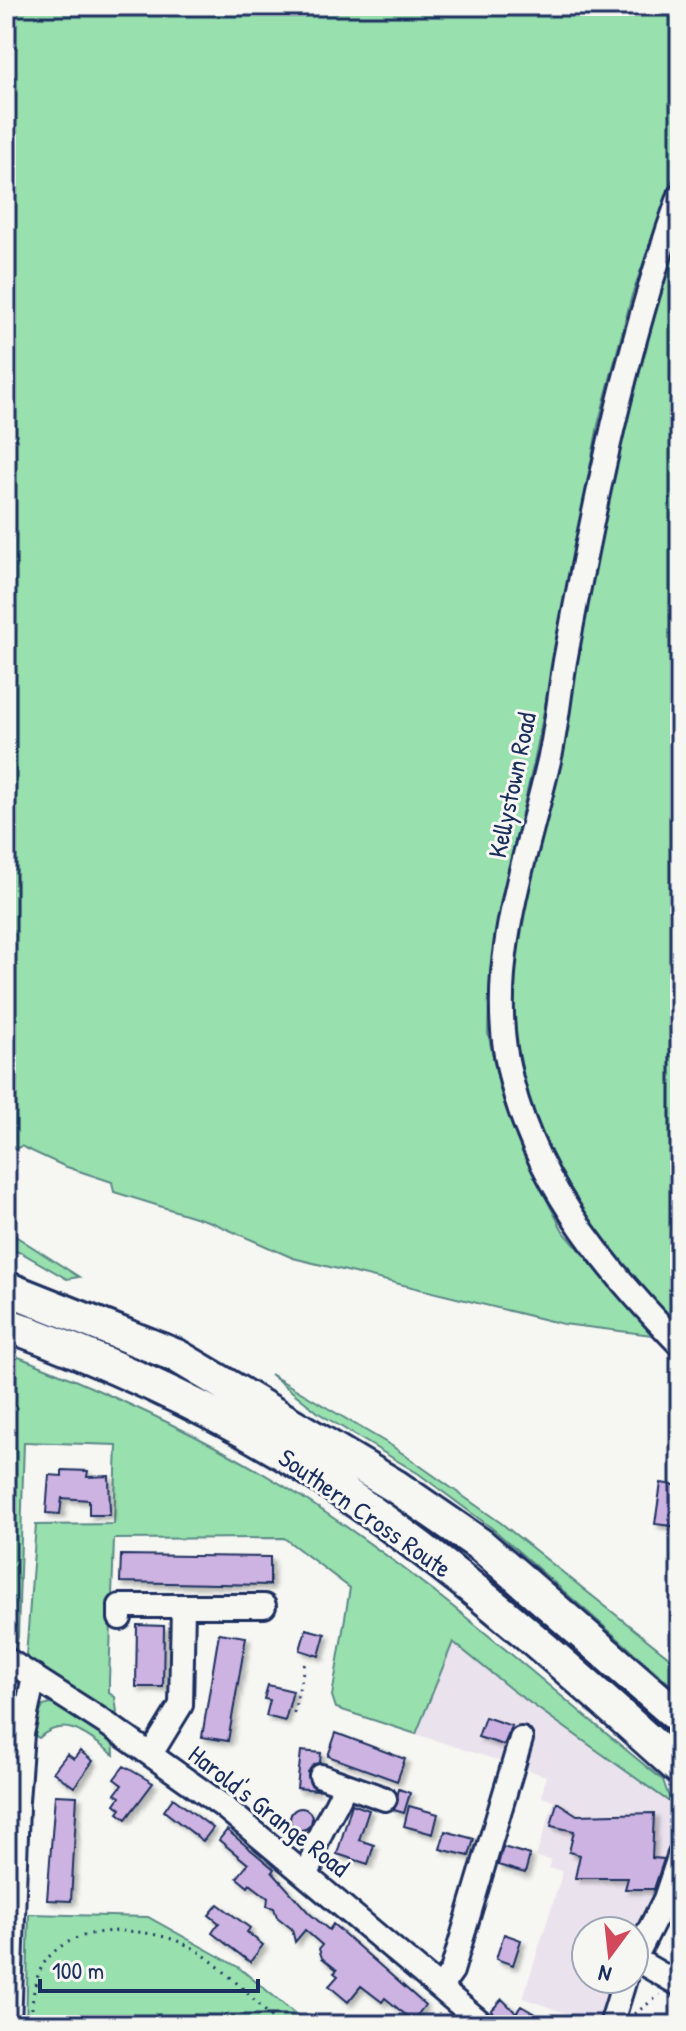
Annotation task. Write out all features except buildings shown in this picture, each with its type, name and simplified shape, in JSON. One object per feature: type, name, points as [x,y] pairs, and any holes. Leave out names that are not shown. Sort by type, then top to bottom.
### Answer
[{"type":"highway","name":"Southern Cross Route","points":[[6,1288],[177,1356],[395,1486],[482,1546],[680,1718]]},
{"type":"highway","name":"Southern Cross Route","points":[[6,1324],[154,1385],[300,1464],[473,1589],[670,1761]]},
{"type":"street","name":"Kellystown Road","points":[[680,195],[645,304],[612,433],[565,660],[551,749],[518,888],[502,991],[501,1019],[507,1062],[523,1118],[556,1192],[624,1287],[680,1345]]},
{"type":"street","points":[[120,1618],[120,1606],[264,1606]]},
{"type":"street","points":[[151,1754],[181,1705],[183,1606]]},
{"type":"street","name":"Harold's Grange Road","points":[[7,1672],[34,1676],[223,1806],[484,2025]]},
{"type":"street","points":[[8,2016],[10,1835],[17,1804],[23,1726],[34,1676]]},
{"type":"street","points":[[440,1988],[452,1971],[521,1739]]},
{"type":"street","points":[[321,1776],[385,1799]]},
{"type":"street","points":[[306,1874],[313,1866],[317,1839],[333,1816],[345,1785]]},
{"type":"street","points":[[650,1929],[665,1899],[680,1854]]},
{"type":"street","points":[[650,1969],[676,1983]]},
{"type":"street","points":[[621,2023],[624,1995]]},
{"type":"path","points":[[294,1713],[305,1662]]},
{"type":"path","points":[[32,2025],[34,1993],[43,1964],[69,1943],[102,1931],[153,1931],[193,1948],[278,2025]]},
{"type":"path","points":[[621,2023],[676,1983]]},
{"type":"shaded area","points":[[453,1642],[512,1690],[680,1808],[674,1849],[648,1915],[570,1915],[570,1995],[608,1995],[596,2024],[523,1998],[563,1871],[549,1868],[551,1860],[536,1857],[554,1801],[542,1797],[546,1776],[416,1734]]},
{"type":"green space","points":[[6,6],[680,6],[680,159],[632,295],[598,425],[535,758],[506,880],[490,972],[488,1033],[501,1093],[522,1152],[563,1231],[652,1335],[563,1324],[293,1258],[211,1222],[114,1192],[112,1182],[64,1166],[21,1146],[6,1154]]},
{"type":"green space","points":[[680,227],[680,1325],[647,1297],[616,1262],[587,1223],[562,1181],[523,1091],[513,1046],[509,1003],[517,935],[591,579],[632,402]]},
{"type":"green space","points":[[6,1230],[79,1277],[67,1279],[22,1253],[6,1249]]},
{"type":"green space","points":[[6,1352],[167,1422],[245,1463],[320,1509],[452,1606],[663,1780],[671,1803],[512,1690],[453,1642],[416,1734],[336,1708],[332,1696],[350,1588],[284,1538],[114,1539],[109,1693],[115,1697],[117,1712],[114,1718],[29,1662],[26,1656],[36,1525],[114,1524],[117,1445],[24,1442],[18,1637],[15,1648],[6,1650]]},
{"type":"green space","points":[[270,1374],[392,1446],[501,1523],[680,1666],[680,1693],[493,1529],[419,1474],[320,1414]]},
{"type":"green space","points":[[58,1702],[113,1737],[114,1755],[87,1736],[68,1728],[49,1731],[39,1738],[31,1733],[43,1706]]},
{"type":"green space","points":[[29,1914],[148,1917],[238,1967],[309,2025],[26,2025]]}]
